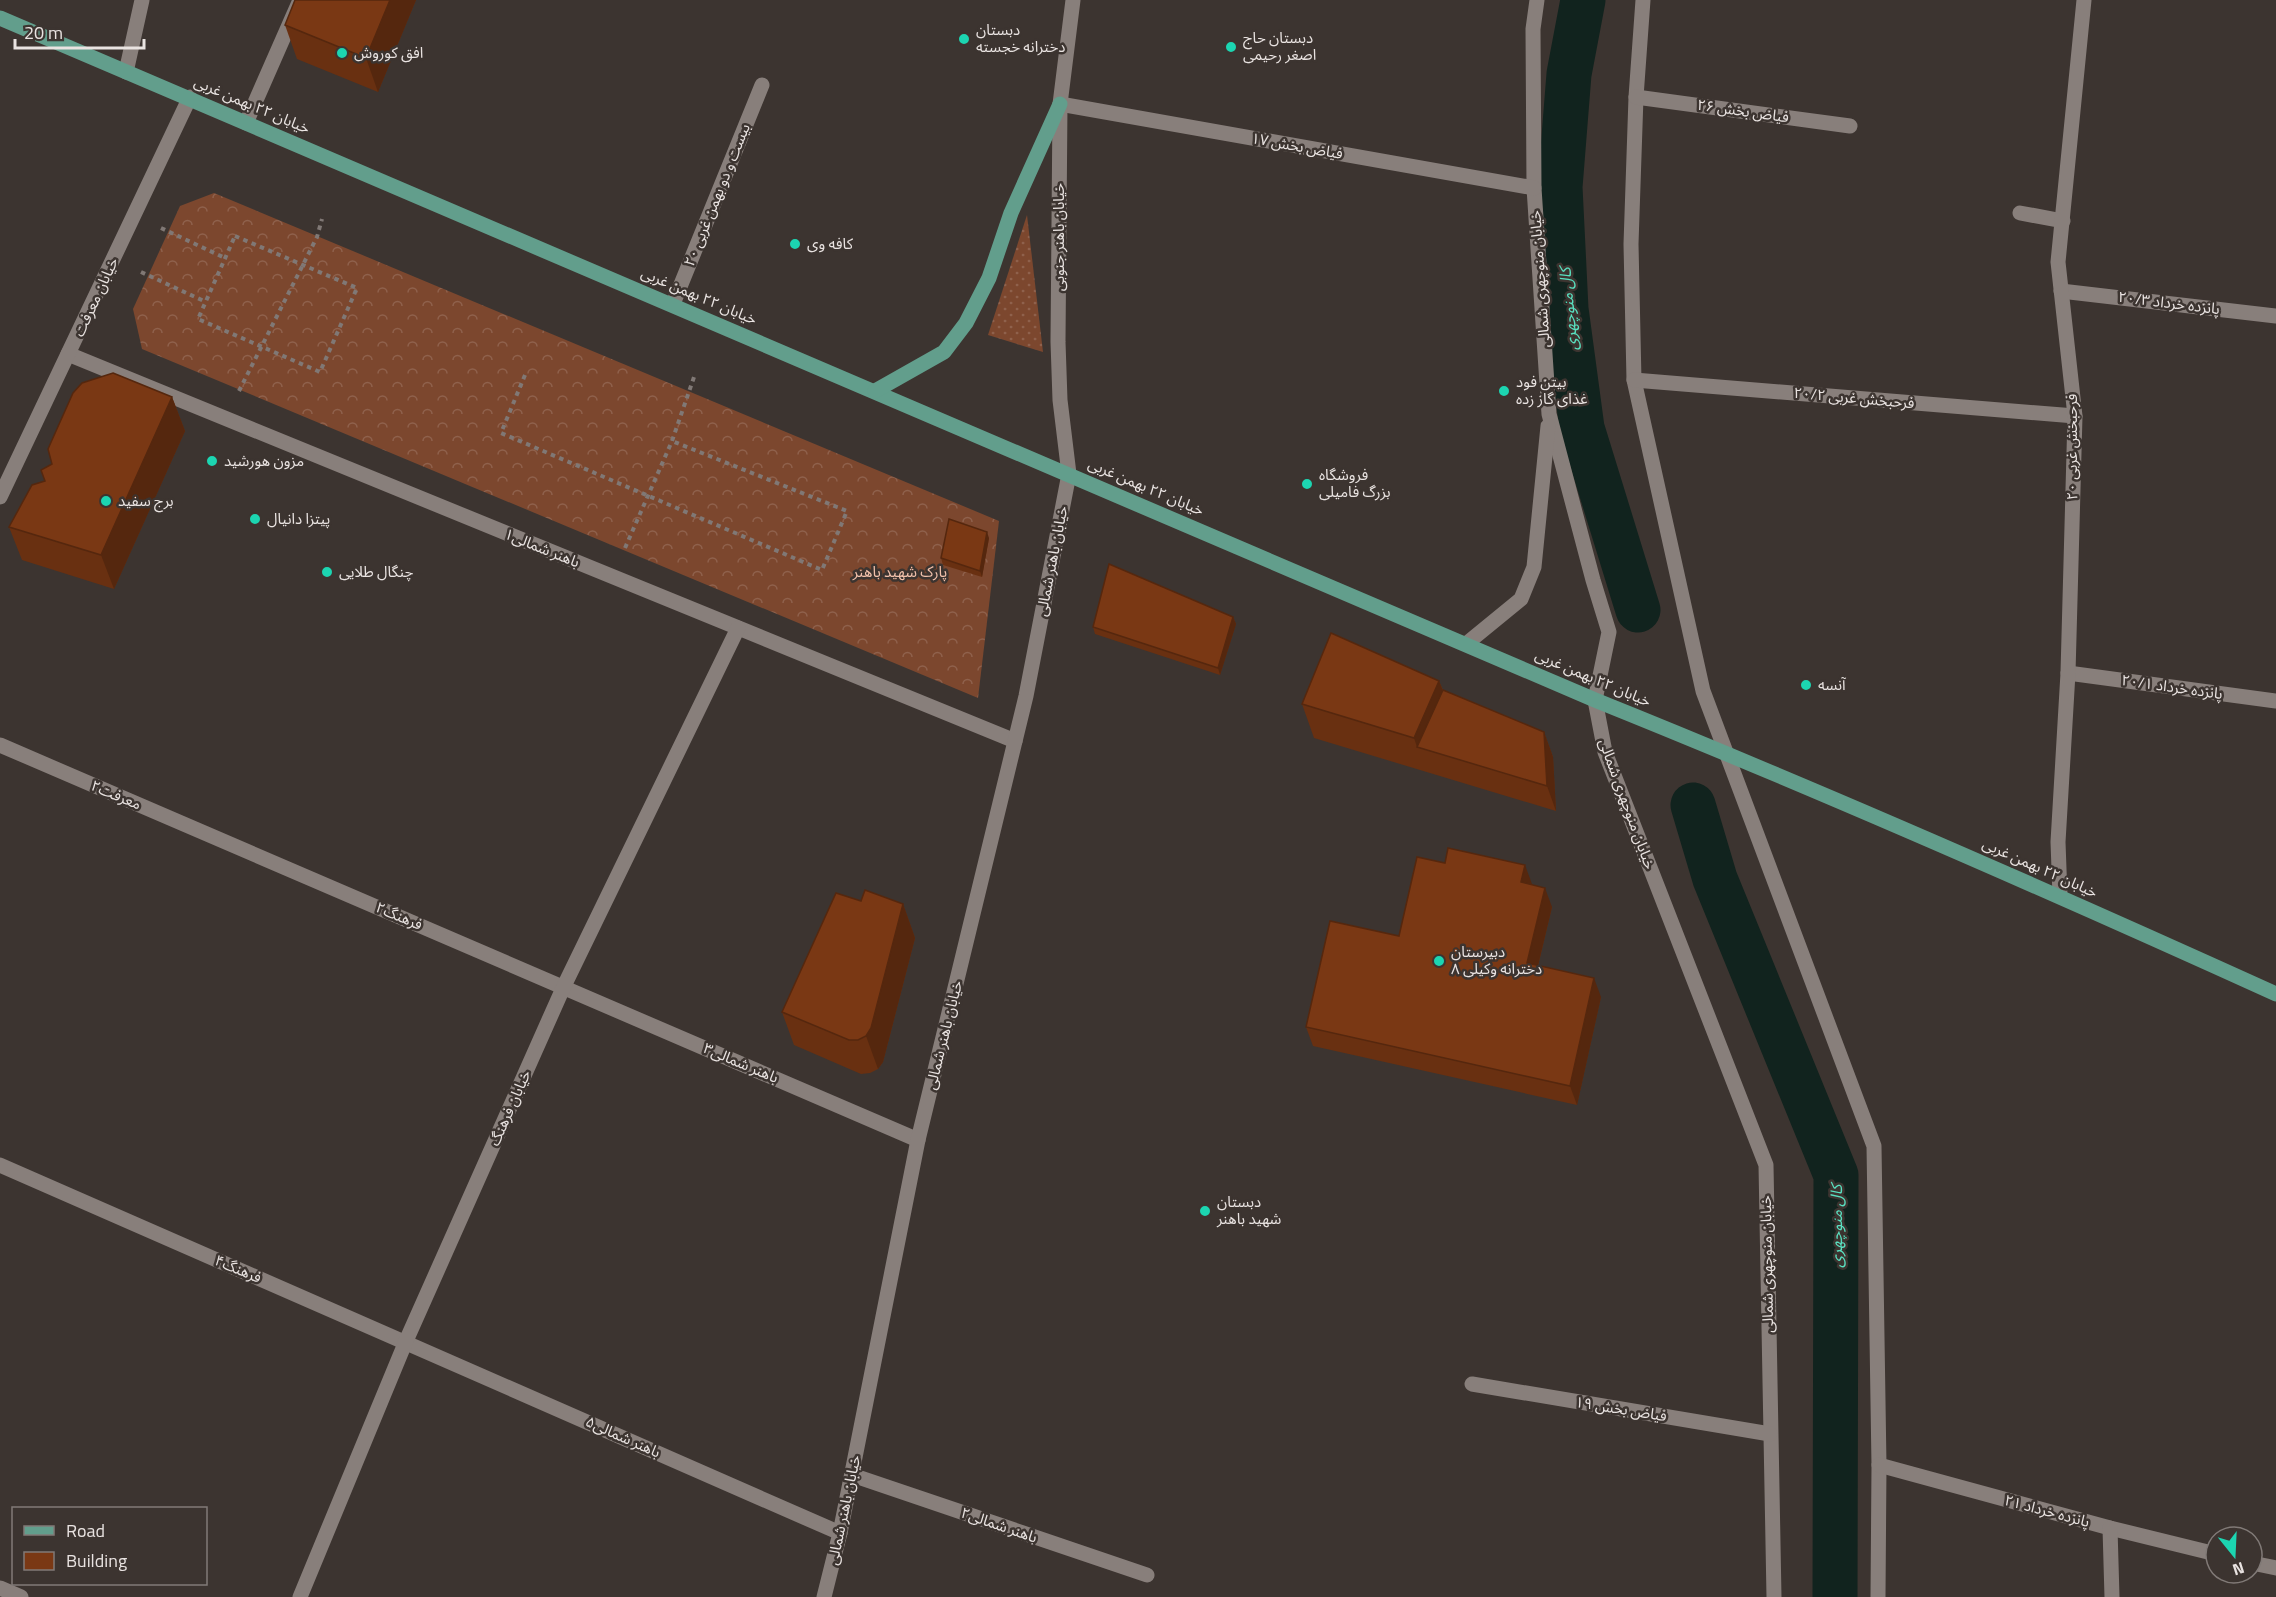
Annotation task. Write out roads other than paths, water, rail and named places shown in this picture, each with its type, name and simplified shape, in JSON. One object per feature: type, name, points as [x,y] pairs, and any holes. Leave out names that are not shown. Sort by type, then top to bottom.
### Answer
[{"type":"main road","name":"خیابان ۲۲ بهمن غربی","points":[[0,18],[1595,700],[1724,751],[2060,896],[2276,994]]},
{"type":"main road","points":[[875,391],[944,352],[966,323],[989,278],[1011,213],[1060,104]]},
{"type":"street","points":[[126,72],[142,0]]},
{"type":"street","points":[[246,123],[300,0]]},
{"type":"street","name":"خیابان باهنر جنوبی","points":[[1069,474],[1060,400],[1058,342],[1060,104],[1073,0]]},
{"type":"street","name":"خیابان منوچهری شمالی","points":[[1537,0],[1533,28],[1534,188],[1549,414],[1609,632],[1595,700],[1605,752],[1766,1165],[1774,1597]]},
{"type":"street","points":[[1643,0],[1636,97],[1631,244],[1634,380],[1703,691],[1874,1146],[1879,1465],[1878,1597]]},
{"type":"street","name":"فرحبخش غربی ۲۰","points":[[2060,896],[2058,842],[2068,673],[2075,417],[2058,262],[2084,0]]},
{"type":"street","name":"بیست و دو بهمن غربی ۲۰","points":[[673,304],[762,85]]},
{"type":"street","name":"فیاض بخش ۲۶","points":[[1636,97],[1850,126]]},
{"type":"street","name":"خیابان معرفت","points":[[0,497],[190,98]]},
{"type":"street","name":"فیاض بخش ۱۷","points":[[1060,104],[1534,188]]},
{"type":"street","points":[[2020,213],[2063,221]]},
{"type":"street","name":"پانزده خرداد ۲۰/۳","points":[[2061,291],[2276,316]]},
{"type":"street","name":"باهنر شمالی۱","points":[[69,354],[1016,741]]},
{"type":"street","name":"فرحبخش غربی ۲۰/۲","points":[[1634,380],[2075,417]]},
{"type":"street","points":[[1466,644],[1521,599],[1534,567],[1549,414]]},
{"type":"street","name":"خیابان باهنر شمالی","points":[[824,1597],[852,1475],[918,1140],[1016,741],[1069,474]]},
{"type":"street","name":"خیابان فرهنگ","points":[[300,1597],[406,1341],[564,986],[738,628]]},
{"type":"street","name":"پانزده خرداد ۲۰/۱","points":[[2068,673],[2276,701]]},
{"type":"street","name":"معرفت۲","points":[[0,745],[233,845]]},
{"type":"street","name":"فرهنگ۲","points":[[233,845],[564,986]]},
{"type":"street","name":"باهنر شمالی۳","points":[[564,986],[918,1140]]},
{"type":"street","name":"فرهنگ۴","points":[[0,1165],[406,1341]]},
{"type":"street","name":"باهنر شمالی۵","points":[[406,1341],[840,1533]]},
{"type":"street","name":"فیاض بخش ۱۹","points":[[1472,1384],[1770,1434]]},
{"type":"street","name":"پانزده خرداد ۲۱","points":[[1879,1465],[2204,1551]]},
{"type":"street","name":"باهنر شمالی۲","points":[[852,1475],[1147,1575]]},
{"type":"street","points":[[2110,1528],[2112,1597]]},
{"type":"street","points":[[0,1588],[21,1597]]},
{"type":"waterway","name":"کال منوچهری","points":[[1583,0],[1569,74],[1560,187],[1566,309],[1582,428],[1638,610]]},
{"type":"waterway","name":"کال منوچهری","points":[[1693,805],[1715,879],[1836,1175],[1835,1597]]},
{"type":"place","name":"دبستان دخترانه خجسته","points":[[964,39]]},
{"type":"place","name":"دبستان حاج اصغر رحیمی","points":[[1231,47]]},
{"type":"place","name":"افق کوروش","points":[[342,53]]},
{"type":"place","name":"کافه وی","points":[[795,244]]},
{"type":"place","name":"بیتن فود غذای گاز زده","points":[[1504,391]]},
{"type":"place","name":"مزون هورشید","points":[[212,461]]},
{"type":"place","name":"فروشگاه بزرگ فامیلی","points":[[1307,484]]},
{"type":"place","name":"برج سفید","points":[[106,501]]},
{"type":"place","name":"پیتزا دانیال","points":[[255,519]]},
{"type":"place","name":"چنگال طلایی","points":[[327,572]]},
{"type":"place","name":"آنسه","points":[[1806,685]]},
{"type":"place","name":"دبیرستان دخترانه وکیلی ۸","points":[[1439,961]]},
{"type":"place","name":"دبستان شهید باهنر","points":[[1205,1211]]},
{"type":"park label","name":"پارک شهید باهنر","points":[[900,572]]}]
